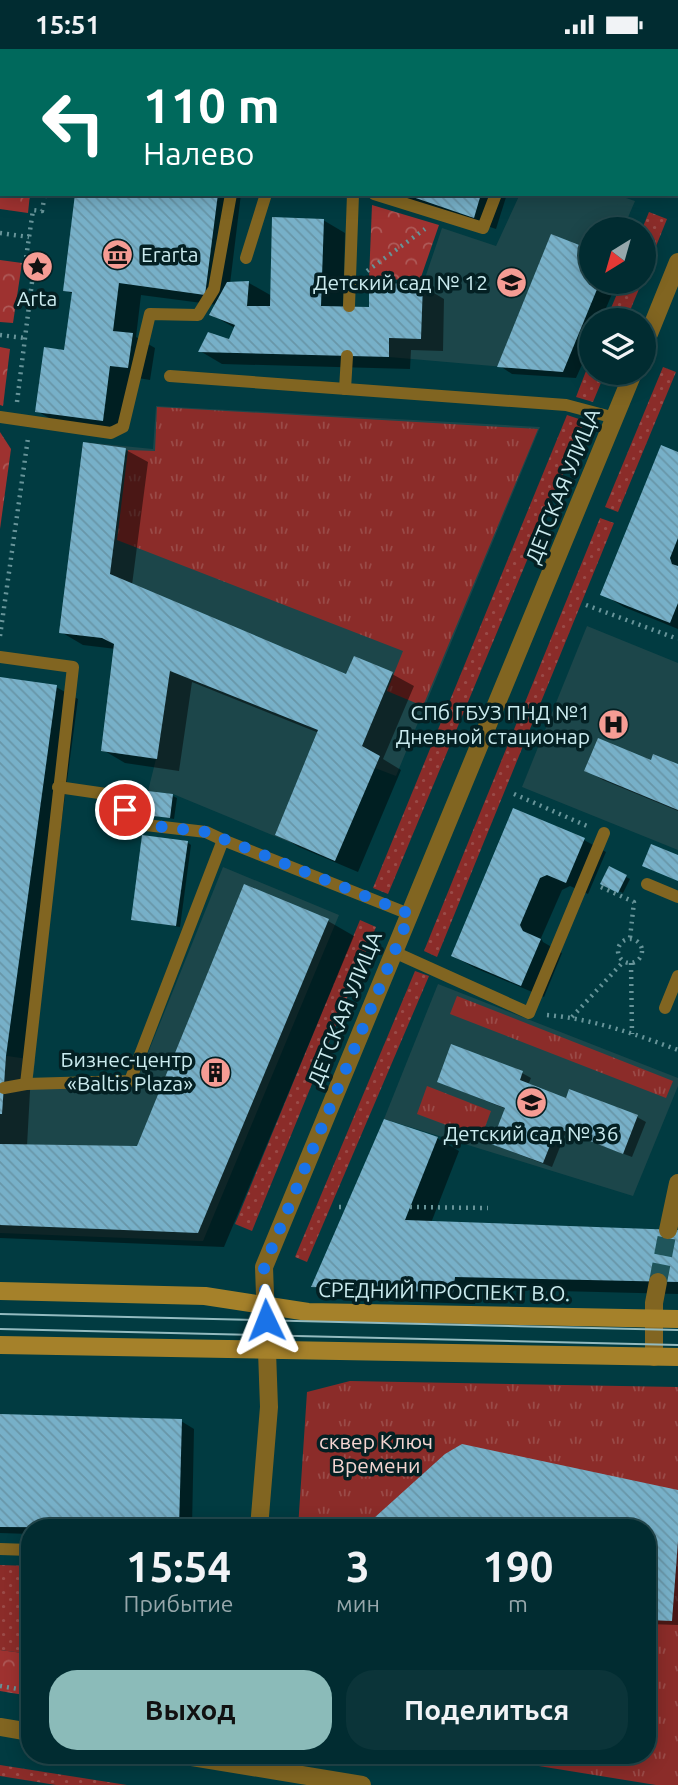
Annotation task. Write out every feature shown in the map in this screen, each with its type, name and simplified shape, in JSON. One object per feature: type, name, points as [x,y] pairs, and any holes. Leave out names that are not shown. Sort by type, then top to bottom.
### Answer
[{"type":"main road","name":"СРЕДНИЙ ПРОСПЕКТ В.О.","points":[[0,1291],[205,1296],[308,1313],[678,1319]]},
{"type":"main road","points":[[0,1345],[678,1357]]},
{"type":"street","points":[[656,316],[678,262]]},
{"type":"street","name":"ДЕТСКАЯ УЛИЦА","points":[[260,1519],[269,1406],[264,1267],[629,385]]},
{"type":"street","points":[[668,1230],[678,1183]]},
{"type":"street","points":[[654,1357],[658,1282]]},
{"type":"street","points":[[0,1727],[21,1730]]},
{"type":"street","points":[[253,1764],[318,1781],[362,1785]]},
{"type":"lane","points":[[0,417],[111,433],[123,427],[150,314],[198,315],[214,289],[230,196]]},
{"type":"lane","points":[[246,258],[265,196]]},
{"type":"lane","points":[[349,306],[353,196]]},
{"type":"lane","points":[[380,196],[483,228],[495,196]]},
{"type":"lane","points":[[345,389],[346,356]]},
{"type":"lane","points":[[170,376],[566,405],[615,418]]},
{"type":"lane","points":[[0,657],[73,667],[26,1084]]},
{"type":"lane","points":[[58,787],[114,795],[137,824],[206,832],[410,914]]},
{"type":"lane","points":[[394,952],[529,1013],[604,833]]},
{"type":"lane","points":[[4,1088],[26,1084],[130,1081],[223,840]]},
{"type":"lane","points":[[647,884],[678,898]]},
{"type":"lane","points":[[666,1007],[678,976]]},
{"type":"lane","points":[[0,1549],[21,1550]]},
{"type":"path","points":[[349,284],[443,216]]},
{"type":"path","points":[[0,233],[29,237]]},
{"type":"path","points":[[0,335],[24,338]]},
{"type":"path","points":[[586,605],[678,639]]},
{"type":"path","points":[[514,795],[604,833]]},
{"type":"path","points":[[584,880],[634,902],[630,939]]},
{"type":"path","points":[[630,939],[638,941],[642,948],[641,957],[631,963],[623,962],[618,955],[618,947],[623,941],[630,939]]},
{"type":"path","points":[[572,1017],[623,962]]},
{"type":"path","points":[[631,963],[632,1034]]},
{"type":"path","points":[[529,1013],[572,1017],[678,1050]]},
{"type":"path","points":[[339,1207],[345,1207]]},
{"type":"path","points":[[411,1207],[488,1208]]},
{"type":"path","points":[[0,1686],[21,1690]]},
{"type":"shaded area","name":"Детский сад № 12","points":[[519,196],[620,196],[635,201],[628,217],[579,217],[579,294],[595,294],[589,308],[579,308],[579,333],[563,372],[389,357],[389,338],[421,339],[423,284],[442,228],[496,246]]},
{"type":"shaded area","points":[[156,406],[540,427],[396,776],[375,768],[335,861],[173,794],[148,791],[156,759],[101,751],[114,644],[102,638],[59,633],[83,442],[153,449]]},
{"type":"shaded area","name":"СПб ГБУЗ ПНД №1 Дневной стационар","points":[[587,626],[678,663],[678,850],[522,787]]},
{"type":"shaded area","name":"Бизнес-центр «Baltis Plaza»","points":[[223,867],[339,915],[203,1241],[0,1233],[0,1055],[35,1060],[32,1086],[135,1085]]},
{"type":"shaded area","name":"Детский сад № 36","points":[[438,984],[678,1078],[678,1086],[633,1196],[384,1119]]},
{"type":"green space","points":[[0,196],[30,196],[28,213],[0,209]]},
{"type":"green space","points":[[372,205],[439,225],[420,280],[369,279]]},
{"type":"green space","points":[[649,212],[667,219],[656,246],[656,217],[647,217]]},
{"type":"green space","points":[[0,260],[22,263],[13,323],[0,322]]},
{"type":"green space","points":[[617,294],[637,294],[631,308],[611,308]]},
{"type":"green space","points":[[0,347],[10,349],[3,406],[0,405]]},
{"type":"green space","points":[[663,367],[676,372],[618,512],[605,507]]},
{"type":"green space","points":[[581,385],[600,385],[593,402],[576,397]]},
{"type":"green space","points":[[157,407],[538,429],[423,706],[387,691],[403,651],[117,540],[128,450],[155,451]]},
{"type":"green space","points":[[567,415],[585,421],[388,894],[373,888]]},
{"type":"green space","points":[[0,432],[11,449],[0,529]]},
{"type":"green space","points":[[600,518],[614,523],[437,957],[424,951]]},
{"type":"green space","points":[[360,920],[376,927],[252,1231],[235,1224]]},
{"type":"green space","points":[[415,971],[429,976],[307,1262],[295,1257]]},
{"type":"green space","points":[[457,996],[673,1081],[666,1098],[450,1014]]},
{"type":"green space","points":[[427,1086],[491,1111],[481,1138],[417,1114]]},
{"type":"green space","name":"сквер Ключ Времени","points":[[350,1381],[678,1387],[678,1785],[656,1785],[526,1764],[656,1764],[656,1519],[299,1519],[307,1392]]},
{"type":"green space","points":[[0,1565],[21,1566],[21,1653],[0,1650]]},
{"type":"green space","points":[[0,1650],[21,1653],[21,1694],[0,1691]]},
{"type":"green space","points":[[0,1765],[127,1785],[56,1785],[0,1776]]},
{"type":"building","points":[[75,196],[218,196],[205,295],[119,283],[113,331],[133,333],[128,368],[110,366],[103,421],[35,412],[44,347],[64,350],[72,292],[63,291]]},
{"type":"building","points":[[410,196],[480,196],[474,218]]},
{"type":"building","points":[[272,217],[324,219],[321,306],[369,307],[369,283],[423,284],[421,339],[389,338],[389,357],[198,352],[208,332],[229,339],[235,325],[209,315],[227,282],[249,281],[247,306],[270,306]]},
{"type":"building","points":[[551,234],[579,245],[579,294],[595,294],[589,308],[579,308],[579,333],[563,372],[497,367]]},
{"type":"building","points":[[83,442],[126,448],[110,574],[346,674],[354,656],[393,672],[362,746],[380,756],[335,861],[275,835],[318,730],[170,671],[157,759],[101,751],[114,644],[102,638],[59,633]]},
{"type":"building","points":[[661,445],[678,452],[678,538],[670,558],[672,564],[678,566],[678,603],[670,623],[600,595]]},
{"type":"building","points":[[0,677],[57,685],[6,1056],[2,1114],[0,1114]]},
{"type":"building","points":[[598,738],[651,760],[653,754],[678,764],[678,810],[584,771]]},
{"type":"building","points":[[148,791],[173,794],[170,818],[145,815]]},
{"type":"building","points":[[513,808],[585,838],[566,883],[547,875],[540,878],[520,925],[523,931],[541,939],[521,986],[451,956]]},
{"type":"building","points":[[142,835],[188,841],[176,926],[131,920]]},
{"type":"building","points":[[651,844],[678,855],[678,881],[642,866]]},
{"type":"building","points":[[609,866],[627,875],[618,893],[600,884]]},
{"type":"building","name":"Бизнес-центр «Baltis Plaza»","points":[[244,884],[329,919],[198,1233],[0,1225],[0,1144],[137,1146]]},
{"type":"building","points":[[451,1044],[523,1071],[520,1080],[566,1098],[569,1089],[638,1115],[623,1154],[557,1128],[543,1163],[491,1144],[505,1108],[437,1082]]},
{"type":"building","points":[[384,1119],[438,1137],[405,1220],[678,1230],[678,1282],[455,1277],[453,1293],[311,1287]]},
{"type":"building","points":[[0,1414],[182,1419],[179,1519],[21,1519],[21,1527],[0,1527]]},
{"type":"building","points":[[462,1444],[678,1490],[678,1541],[672,1621],[656,1620],[656,1519],[373,1519],[445,1454]]},
{"type":"tunnel","points":[[658,1282],[668,1230]]},
{"type":"tram line","points":[[0,1314],[678,1330]]},
{"type":"tram line","points":[[0,1329],[678,1345]]},
{"type":"place","name":"Erarta","points":[[118,255]]},
{"type":"place","name":"Arta","points":[[37,267]]},
{"type":"place","name":"Детский сад № 12","points":[[511,283]]},
{"type":"place","name":"СПб ГБУЗ ПНД №1 Дневной стационар","points":[[613,725]]},
{"type":"place","name":"Бизнес-центр «Baltis Plaza»","points":[[216,1072]]},
{"type":"place","name":"Детский сад № 36","points":[[531,1102]]},
{"type":"route","points":[[125,810],[137,824],[206,832],[410,914],[264,1267],[266,1320]]}]
